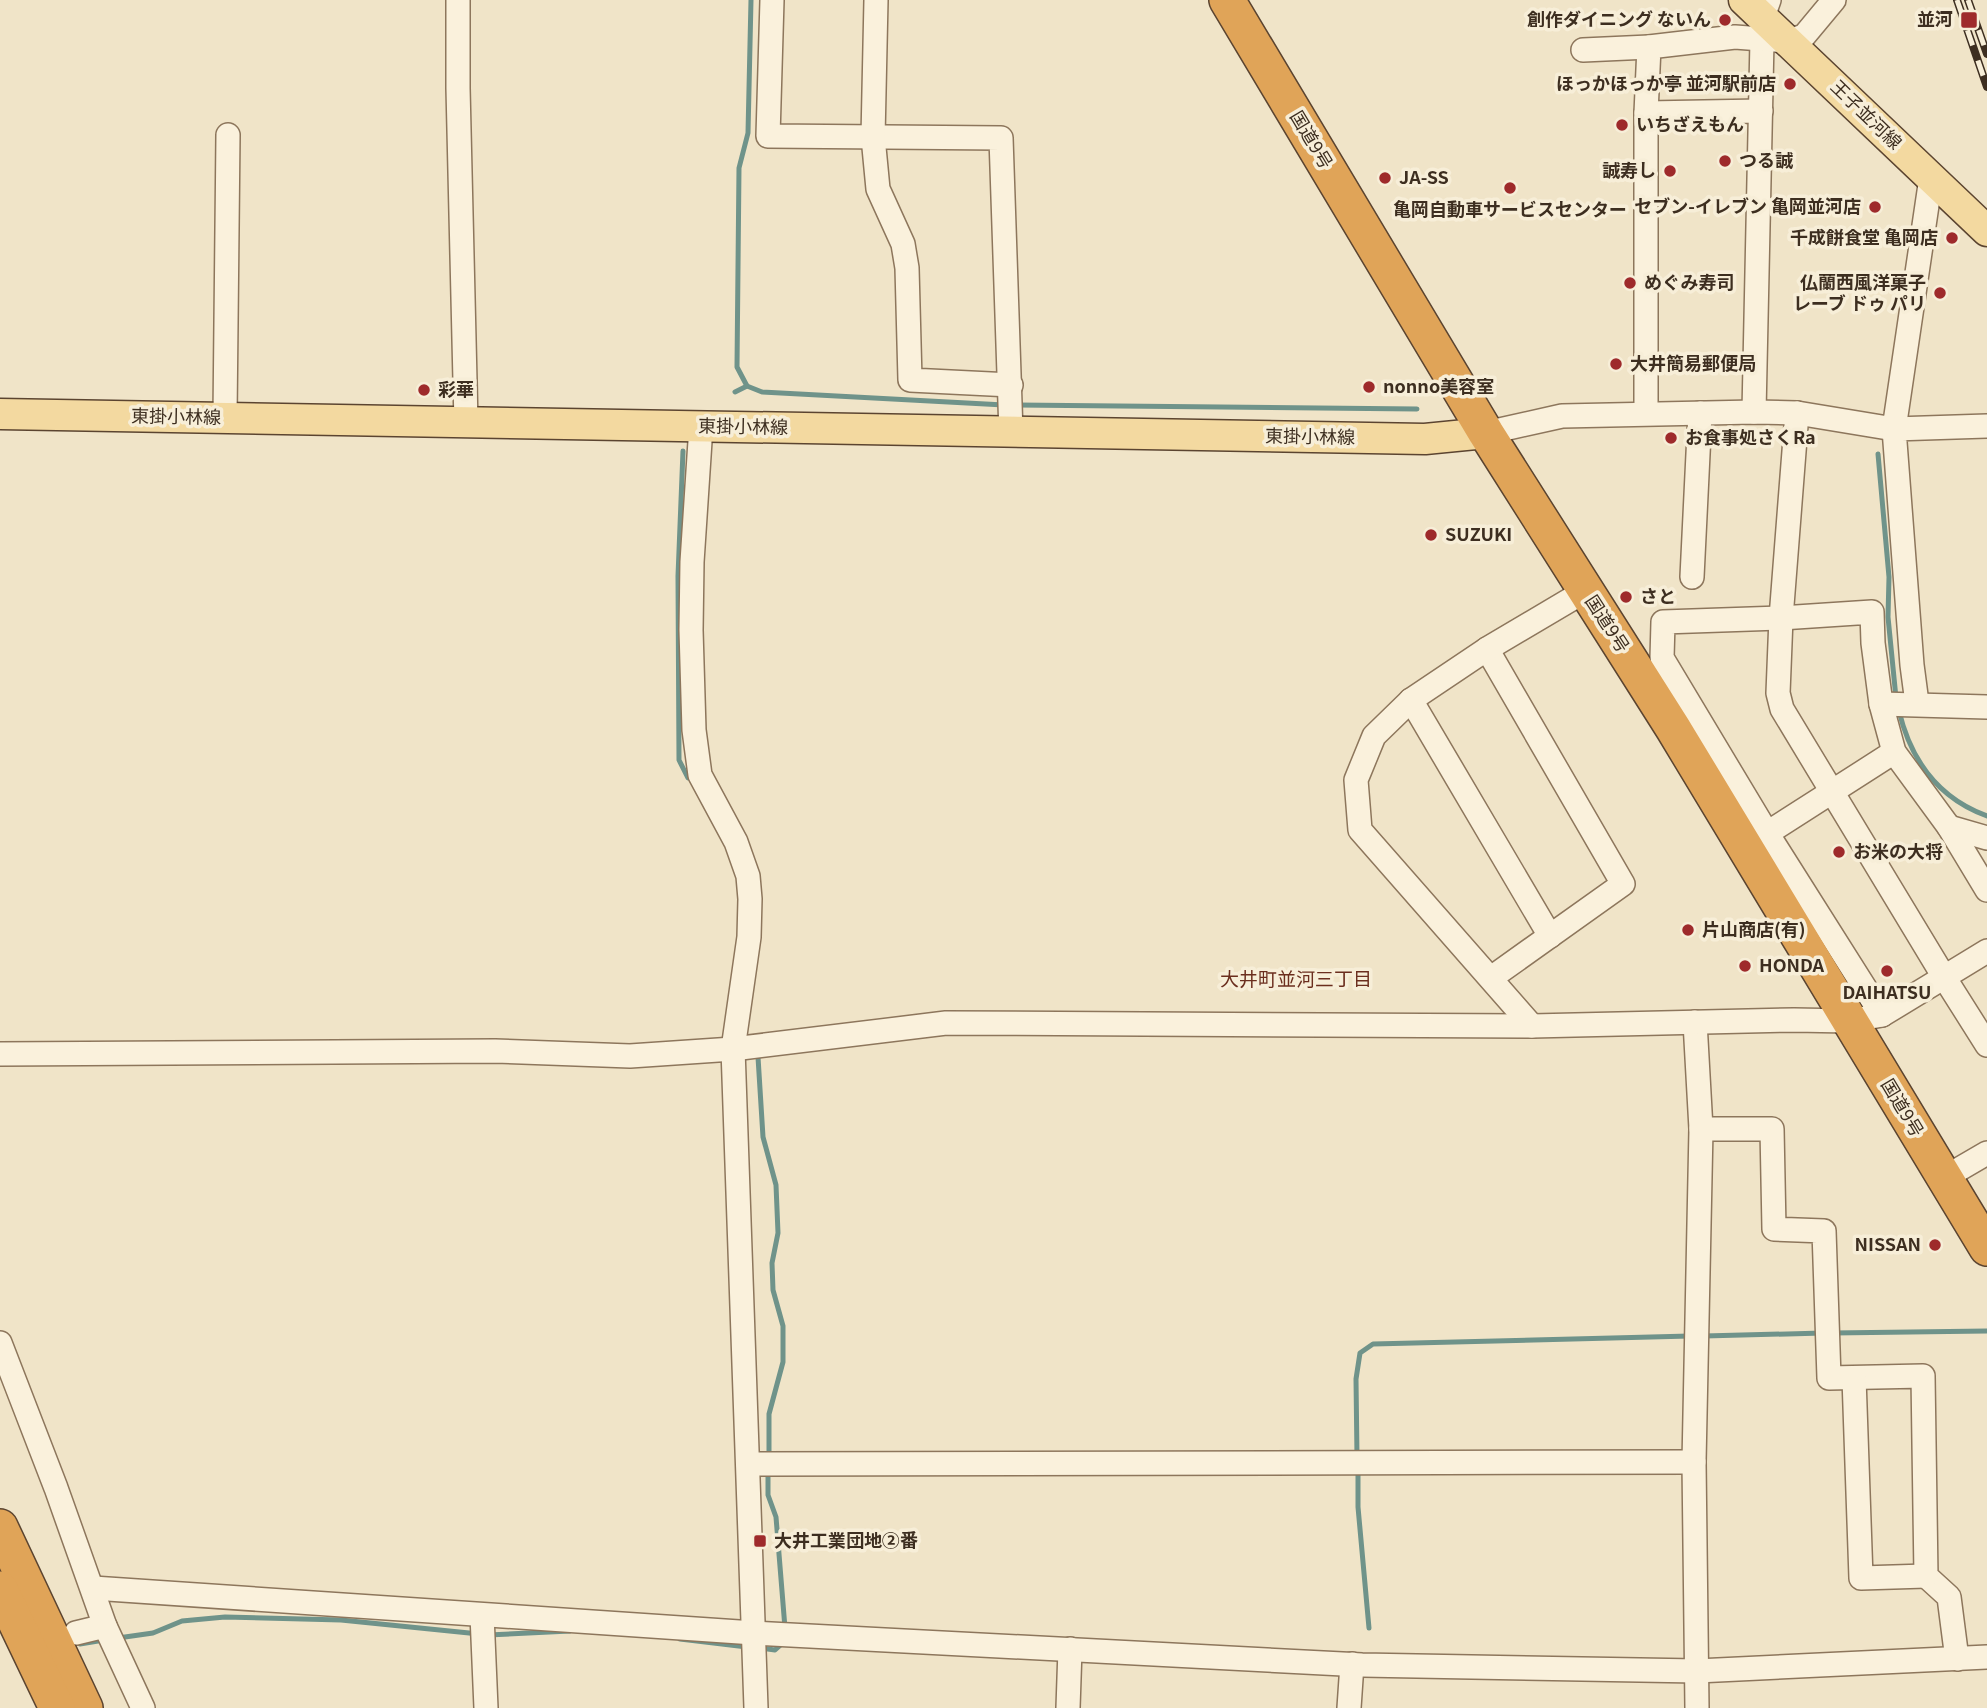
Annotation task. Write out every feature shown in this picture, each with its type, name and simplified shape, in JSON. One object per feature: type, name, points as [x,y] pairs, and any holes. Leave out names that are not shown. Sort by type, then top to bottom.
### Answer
[{"type":"highway","name":"国道9号","points":[[1227,0],[1486,433],[1585,591],[1673,728],[1755,841],[1866,1018],[1944,1178],[1987,1248]]},
{"type":"highway","points":[[0,1527],[85,1708]]},
{"type":"highway","points":[[0,1589],[57,1708]]},
{"type":"main road","name":"王子並河線","points":[[1765,20],[1987,231]]},
{"type":"main road","name":"東掛小林線","points":[[0,414],[1425,439],[1486,433]]},
{"type":"street","points":[[458,0],[466,423]]},
{"type":"street","points":[[772,0],[768,136],[1001,138],[1011,432]]},
{"type":"street","points":[[876,0],[873,137],[878,189],[903,244],[907,268],[910,380],[1011,384]]},
{"type":"street","points":[[1765,20],[1804,36],[1834,0]]},
{"type":"street","points":[[1584,50],[1649,47],[1735,37],[1765,20]]},
{"type":"street","points":[[1754,412],[1765,20]]},
{"type":"street","points":[[1646,414],[1646,113],[1649,47]]},
{"type":"street","points":[[1646,113],[1761,111]]},
{"type":"street","points":[[225,417],[228,135]]},
{"type":"street","points":[[1917,703],[1894,429],[1931,178]]},
{"type":"street","points":[[1486,433],[1562,416],[1700,412],[1797,412],[1894,429],[1987,426]]},
{"type":"street","points":[[1692,577],[1700,412]]},
{"type":"street","points":[[1797,412],[1781,618],[1778,693],[1782,709],[1987,1045]]},
{"type":"street","points":[[701,426],[692,562],[694,730],[700,775],[736,842],[748,876],[750,899],[749,937],[733,1049],[756,1708]]},
{"type":"street","points":[[1532,1026],[1360,830],[1356,780],[1374,736],[1411,700],[1487,649],[1585,591]]},
{"type":"street","points":[[1894,752],[1755,841],[1662,658],[1663,622],[1872,612],[1881,704],[1894,752],[1948,827],[1987,890]]},
{"type":"street","points":[[1487,649],[1623,884],[1491,978]]},
{"type":"street","points":[[1411,700],[1550,936]]},
{"type":"street","points":[[1881,704],[1987,707]]},
{"type":"street","points":[[1948,827],[1987,838]]},
{"type":"street","points":[[0,1054],[495,1051],[630,1056],[733,1049],[946,1023],[1532,1026],[1866,1018],[1987,951]]},
{"type":"street","points":[[1695,1022],[1701,1129],[1694,1462],[1697,1708]]},
{"type":"street","points":[[1701,1129],[1772,1129],[1774,1229],[1824,1231],[1829,1378],[1923,1376],[1926,1576]]},
{"type":"street","points":[[1944,1178],[1987,1153]]},
{"type":"street","points":[[0,1343],[106,1626],[143,1708]]},
{"type":"street","points":[[1854,1378],[1861,1578],[1926,1576],[1949,1597],[1957,1659]]},
{"type":"street","points":[[748,1464],[1694,1462]]},
{"type":"street","points":[[93,1588],[754,1633],[1352,1664],[1697,1671],[1987,1657]]},
{"type":"street","points":[[482,1615],[486,1708]]},
{"type":"street","points":[[76,1633],[106,1626]]},
{"type":"street","points":[[1068,1708],[1070,1649]]},
{"type":"street","points":[[1349,1708],[1352,1664]]},
{"type":"waterway","points":[[751,0],[748,133],[739,168],[737,367],[747,386],[762,392],[1004,405]]},
{"type":"waterway","points":[[735,392],[747,386]]},
{"type":"waterway","points":[[1017,405],[1417,409]]},
{"type":"waterway","points":[[683,451],[678,576],[679,760],[688,778]]},
{"type":"waterway","points":[[1878,454],[1896,698]]},
{"type":"waterway","points":[[1899,711],[1911,746],[1929,776],[1954,799],[1987,816]]},
{"type":"waterway","points":[[758,1057],[763,1137],[776,1185],[778,1233],[772,1263],[773,1290],[783,1326],[783,1362],[769,1414],[769,1458]]},
{"type":"waterway","points":[[1833,1333],[1987,1331]]},
{"type":"waterway","points":[[1704,1336],[1823,1333]]},
{"type":"waterway","points":[[1357,1457],[1356,1379],[1360,1353],[1373,1344],[1690,1336]]},
{"type":"waterway","points":[[1358,1467],[1358,1507],[1369,1628]]},
{"type":"waterway","points":[[768,1468],[768,1495],[776,1517],[785,1628]]},
{"type":"waterway","points":[[118,1638],[153,1633],[182,1621],[225,1617],[341,1620],[479,1634]]},
{"type":"waterway","points":[[488,1635],[570,1631]]},
{"type":"waterway","points":[[680,1639],[747,1647]]},
{"type":"waterway","points":[[80,1644],[104,1640]]},
{"type":"waterway","points":[[760,1648],[775,1650],[785,1641]]},
{"type":"railway","points":[[1957,0],[1987,87]]},
{"type":"railway","points":[[1968,0],[1987,54]]},
{"type":"place","name":"創作ダイニング ないん","points":[[1725,20]]},
{"type":"place","name":"並河","points":[[1969,20]]},
{"type":"place","name":"ほっかほっか亭 並河駅前店","points":[[1790,84]]},
{"type":"place","name":"いちざえもん","points":[[1622,125]]},
{"type":"place","name":"つる誠","points":[[1725,161]]},
{"type":"place","name":"誠寿し","points":[[1670,171]]},
{"type":"place","name":"JA-SS","points":[[1385,178]]},
{"type":"place","name":"亀岡自動車サービスセンター","points":[[1510,188]]},
{"type":"place","name":"セブン-イレブン 亀岡並河店","points":[[1875,207]]},
{"type":"place","name":"千成餅食堂 亀岡店","points":[[1952,238]]},
{"type":"place","name":"めぐみ寿司","points":[[1630,283]]},
{"type":"place","name":"仏蘭西風洋菓子 レーブ ドゥ パリ","points":[[1940,293]]},
{"type":"place","name":"大井簡易郵便局","points":[[1616,364]]},
{"type":"place","name":"nonno美容室","points":[[1369,387]]},
{"type":"place","name":"彩華","points":[[424,390]]},
{"type":"place","name":"お食事処さくRa","points":[[1671,438]]},
{"type":"place","name":"SUZUKI","points":[[1431,535]]},
{"type":"place","name":"さと","points":[[1626,597]]},
{"type":"place","name":"お米の大将","points":[[1839,852]]},
{"type":"place","name":"片山商店(有)","points":[[1688,930]]},
{"type":"place","name":"HONDA","points":[[1745,966]]},
{"type":"place","name":"DAIHATSU","points":[[1887,971]]},
{"type":"place","name":"NISSAN","points":[[1935,1245]]},
{"type":"place","name":"大井工業団地②番","points":[[760,1541]]},
{"type":"district","name":"大井町並河三丁目","points":[[1296,979]]}]
